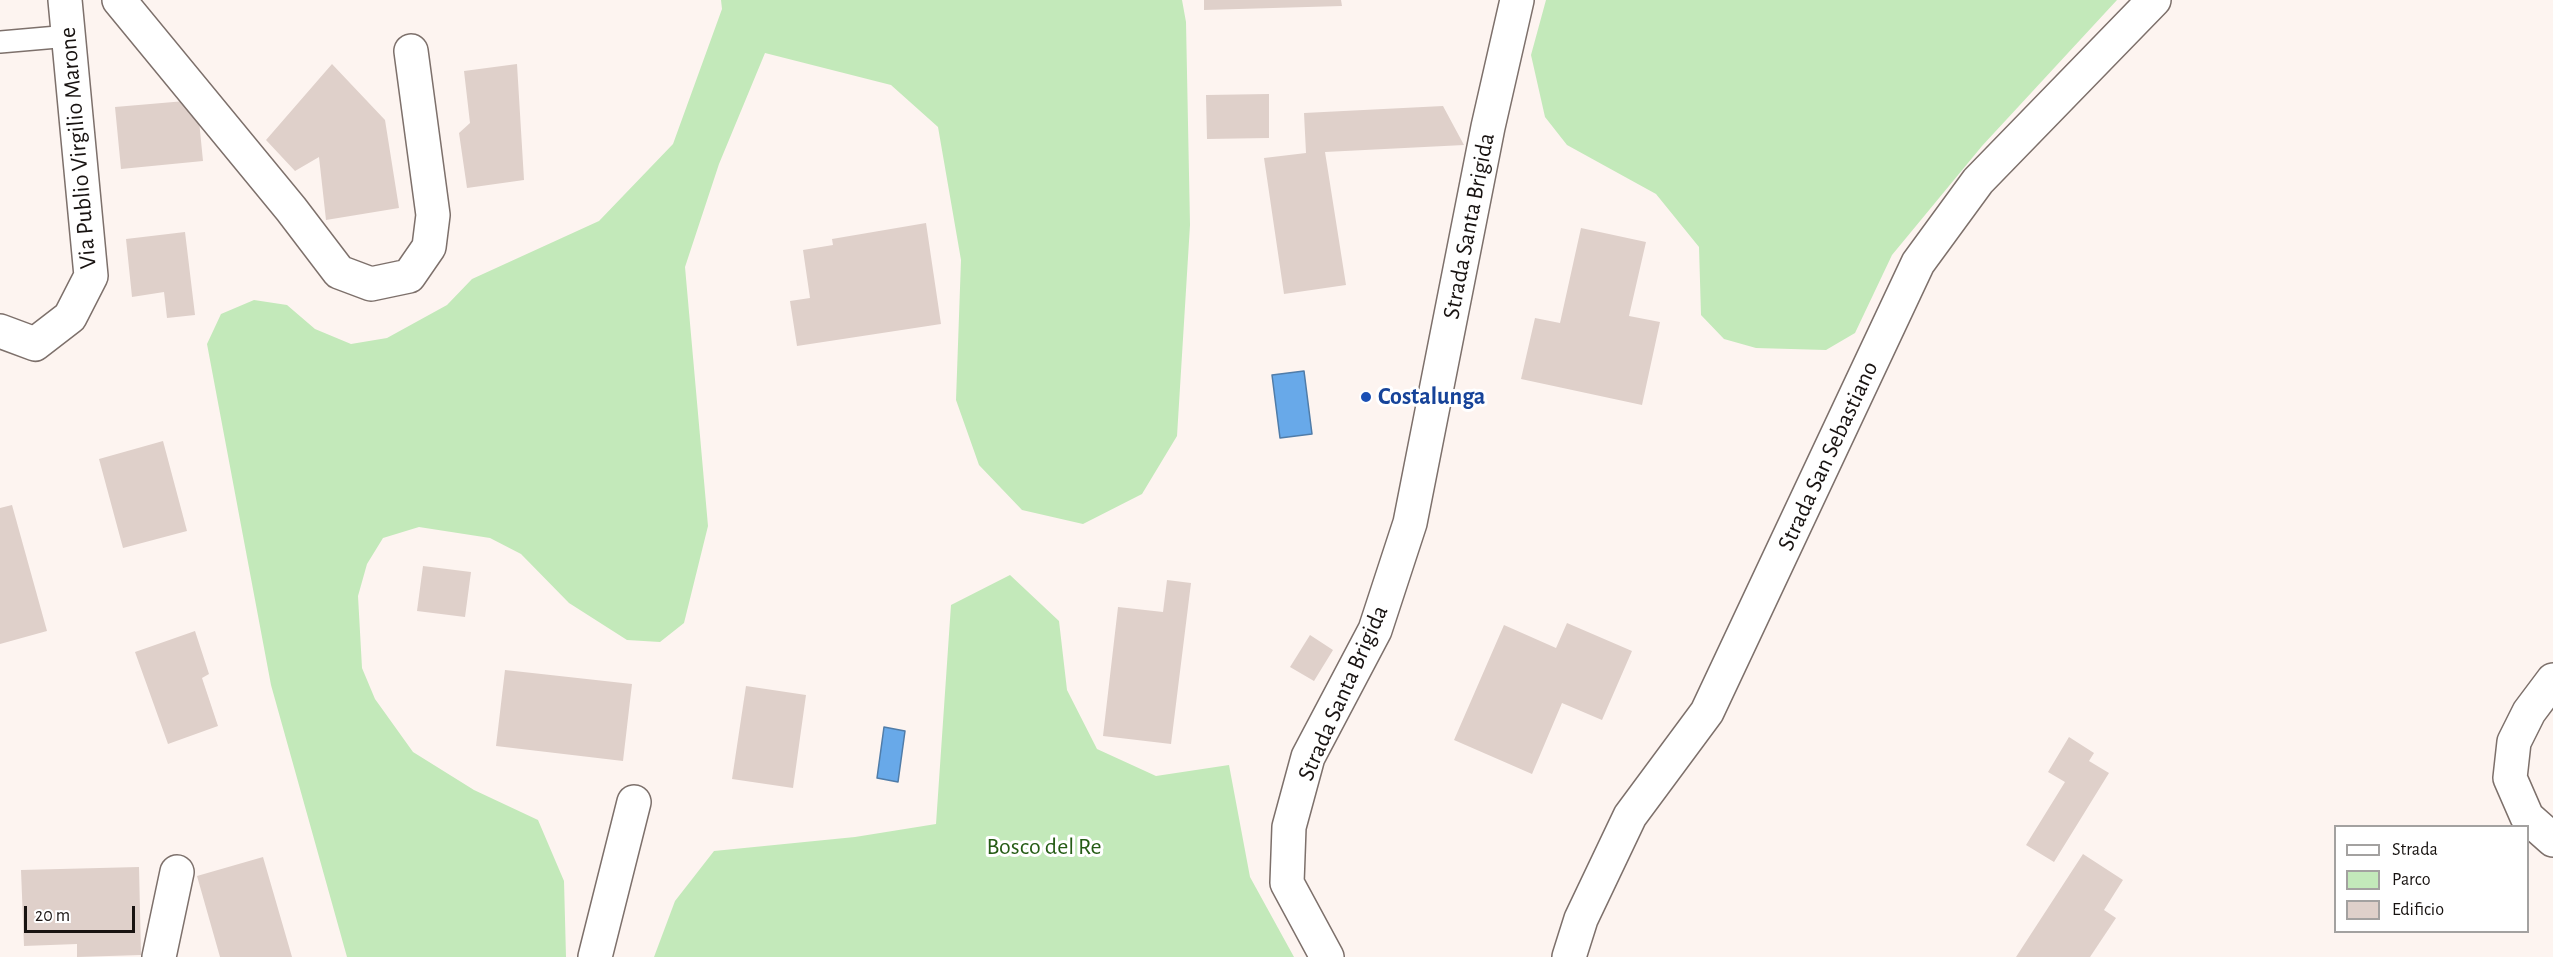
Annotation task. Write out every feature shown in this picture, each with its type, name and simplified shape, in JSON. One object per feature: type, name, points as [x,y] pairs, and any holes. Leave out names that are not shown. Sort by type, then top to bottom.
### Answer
[{"type":"street","name":"Via Publio Virgilio Marone","points":[[0,331],[35,344],[70,316],[91,276],[65,0]]},
{"type":"street","points":[[119,0],[291,209],[339,272],[371,284],[409,276],[429,247],[433,214],[411,51]]},
{"type":"street","name":"Strada Santa Brigida","points":[[1327,957],[1287,883],[1289,827],[1308,757],[1375,630],[1410,523],[1488,127],[1517,0]]},
{"type":"street","name":"Strada San Sebastiano","points":[[1569,957],[1581,919],[1630,816],[1707,712],[1918,263],[1978,181],[2154,0]]},
{"type":"street","points":[[2553,680],[2529,712],[2514,742],[2510,778],[2527,817],[2553,840]]},
{"type":"street","points":[[595,957],[634,802]]},
{"type":"street","points":[[159,957],[177,872]]},
{"type":"lane","points":[[0,42],[69,36]]},
{"type":"green space","points":[[721,0],[1182,0],[1186,22],[1190,225],[1177,436],[1142,494],[1083,524],[1022,510],[979,465],[956,400],[961,260],[938,127],[891,85],[765,53],[719,164],[685,267],[708,526],[684,623],[660,642],[627,640],[569,603],[521,554],[490,538],[419,527],[383,538],[367,564],[358,596],[362,668],[375,699],[413,752],[474,790],[538,820],[564,881],[566,957],[347,957],[271,685],[207,344],[221,314],[254,300],[287,305],[315,329],[351,344],[387,338],[447,305],[472,279],[599,221],[673,144],[722,9]]},
{"type":"green space","points":[[1546,0],[2117,0],[1982,146],[1892,255],[1855,333],[1826,350],[1756,348],[1724,339],[1701,315],[1699,247],[1656,194],[1567,145],[1545,117],[1531,55]]},
{"type":"green space","name":"Bosco del Re","points":[[1010,575],[1059,621],[1067,690],[1097,749],[1156,776],[1229,765],[1250,877],[1294,957],[654,957],[675,901],[714,851],[855,837],[936,824],[951,605]]},
{"type":"water","points":[[1304,371],[1312,434],[1280,438],[1272,375]]},
{"type":"water","points":[[884,727],[905,731],[898,782],[877,778]]},
{"type":"building","points":[[1204,0],[1341,0],[1342,6],[1204,10]]},
{"type":"building","points":[[332,64],[385,120],[399,208],[326,220],[319,157],[295,171],[266,140]]},
{"type":"building","points":[[517,64],[524,180],[467,188],[459,133],[470,123],[464,71]]},
{"type":"building","points":[[1269,94],[1269,138],[1207,139],[1206,95]]},
{"type":"building","points":[[197,100],[203,161],[121,169],[115,107]]},
{"type":"building","points":[[1443,106],[1464,145],[1325,152],[1346,285],[1284,294],[1264,158],[1306,153],[1304,113]]},
{"type":"building","points":[[926,223],[941,324],[797,346],[790,301],[810,298],[803,250],[833,245],[832,239]]},
{"type":"building","points":[[1581,228],[1646,242],[1629,316],[1660,322],[1642,405],[1521,379],[1535,318],[1560,323]]},
{"type":"building","points":[[185,232],[195,315],[167,318],[164,292],[132,297],[126,239]]},
{"type":"building","points":[[163,441],[187,531],[123,548],[99,459]]},
{"type":"building","points":[[12,505],[47,631],[0,644],[0,508]]},
{"type":"building","points":[[423,566],[471,572],[465,617],[417,611]]},
{"type":"building","points":[[1167,580],[1191,583],[1171,744],[1103,736],[1118,607],[1163,612]]},
{"type":"building","points":[[1567,623],[1632,651],[1602,720],[1562,703],[1532,774],[1454,740],[1504,625],[1556,648]]},
{"type":"building","points":[[195,631],[209,674],[202,678],[218,726],[168,744],[135,652]]},
{"type":"building","points":[[1310,635],[1333,650],[1314,681],[1290,667]]},
{"type":"building","points":[[505,670],[632,684],[623,761],[496,746]]},
{"type":"building","points":[[746,686],[806,695],[793,788],[732,779]]},
{"type":"building","points":[[2069,737],[2094,753],[2089,761],[2109,773],[2054,862],[2026,845],[2065,782],[2048,772]]},
{"type":"building","points":[[2083,854],[2123,880],[2104,910],[2116,918],[2090,957],[2016,957]]},
{"type":"building","points":[[263,857],[292,957],[220,957],[197,876]]},
{"type":"building","points":[[139,867],[141,955],[77,957],[77,944],[24,946],[21,870]]},
{"type":"place","name":"Costalunga","points":[[1366,397]]}]
